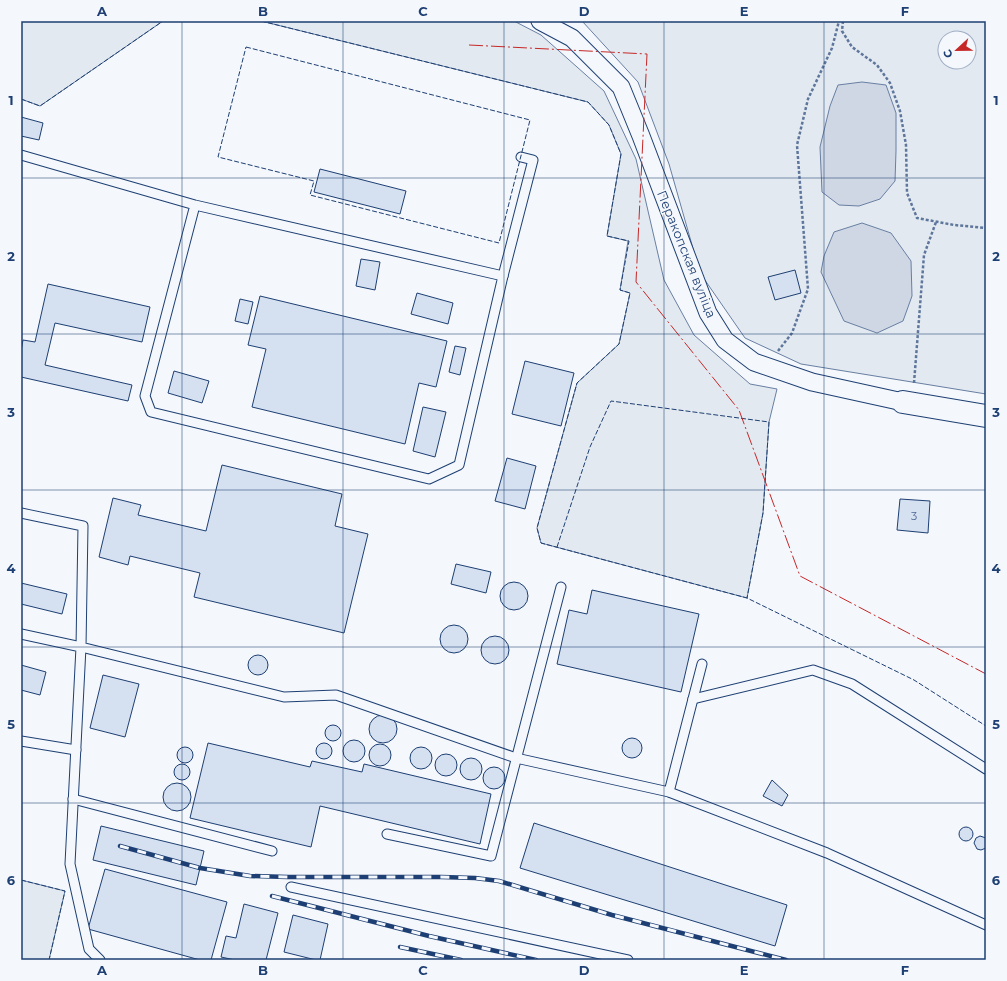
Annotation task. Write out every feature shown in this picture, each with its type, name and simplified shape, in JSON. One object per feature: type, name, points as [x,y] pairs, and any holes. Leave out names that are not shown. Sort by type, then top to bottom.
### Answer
[{"type":"street","name":"Перакопская вуліца","points":[[540,21],[572,38],[621,87],[708,313],[725,340],[754,362],[812,382],[908,403]]},
{"type":"street","points":[[908,403],[986,416]]},
{"type":"lane","points":[[21,155],[195,205],[503,276]]},
{"type":"lane","points":[[195,205],[145,396],[151,412],[429,479],[459,465],[503,276],[533,160],[520,157]]},
{"type":"lane","points":[[21,513],[83,526],[81,647],[70,864],[89,949],[100,960]]},
{"type":"lane","points":[[388,834],[491,856],[561,587]]},
{"type":"lane","points":[[21,634],[81,647],[284,697],[336,695],[516,758],[669,792],[827,854],[986,925]]},
{"type":"lane","points":[[669,792],[702,664]]},
{"type":"lane","points":[[693,699],[813,670],[852,684],[986,769]]},
{"type":"lane","points":[[21,741],[76,750]]},
{"type":"lane","points":[[73,799],[272,851]]},
{"type":"lane","points":[[291,887],[628,960]]},
{"type":"path","points":[[766,366],[792,333],[808,289],[797,145],[808,99],[832,48],[839,21]]},
{"type":"path","points":[[843,21],[842,30],[852,47],[877,66],[890,83],[900,111],[906,145],[907,193],[917,218],[954,225],[986,228]]},
{"type":"path","points":[[908,403],[924,256],[936,222]]},
{"type":"shaded area","points":[[21,21],[163,21],[40,106],[21,99]]},
{"type":"shaded area","points":[[261,21],[514,21],[541,35],[604,91],[636,159],[664,280],[694,335],[750,384],[777,389],[769,422],[763,513],[747,598],[541,543],[537,528],[577,383],[619,344],[630,293],[620,290],[628,241],[607,236],[621,154],[609,125],[588,102]]},
{"type":"shaded area","points":[[582,21],[986,21],[986,394],[801,364],[745,338],[700,273],[669,164],[638,82]]},
{"type":"shaded area","points":[[862,82],[886,85],[896,113],[895,181],[880,199],[859,206],[839,205],[822,192],[820,147],[830,106],[838,85]]},
{"type":"shaded area","points":[[862,223],[891,233],[911,261],[912,296],[903,321],[877,333],[844,321],[821,272],[824,256],[834,232]]},
{"type":"shaded area","points":[[21,880],[65,891],[49,960],[21,960]]},
{"type":"building","points":[[21,117],[43,123],[39,140],[21,136]]},
{"type":"building","points":[[320,169],[406,191],[400,214],[314,192]]},
{"type":"building","points":[[361,259],[380,262],[375,290],[356,286]]},
{"type":"building","points":[[795,270],[801,293],[775,300],[768,277]]},
{"type":"building","points":[[48,284],[150,307],[142,342],[55,323],[45,365],[132,385],[128,401],[21,377],[21,351],[23,340],[35,342]]},
{"type":"building","points":[[417,293],[453,303],[448,324],[411,314]]},
{"type":"building","points":[[260,296],[447,341],[436,387],[419,383],[405,444],[252,407],[266,349],[248,345]]},
{"type":"building","points":[[240,299],[253,302],[248,324],[235,321]]},
{"type":"building","points":[[455,346],[466,348],[460,375],[449,372]]},
{"type":"building","points":[[525,361],[574,373],[561,426],[512,414]]},
{"type":"building","points":[[174,371],[209,381],[202,403],[168,393]]},
{"type":"building","points":[[423,407],[446,412],[435,457],[413,451]]},
{"type":"building","points":[[507,458],[536,466],[525,509],[495,501]]},
{"type":"building","points":[[222,465],[342,494],[335,526],[368,534],[344,633],[194,597],[200,573],[130,556],[128,565],[99,557],[113,498],[141,505],[138,515],[206,531]]},
{"type":"building","points":[[900,499],[930,501],[928,533],[897,530]]},
{"type":"building","points":[[456,564],[491,572],[486,593],[451,584]]},
{"type":"building","points":[[514,582],[524,586],[528,596],[524,606],[514,610],[504,606],[500,596],[504,586]]},
{"type":"building","points":[[21,583],[67,594],[62,614],[21,604]]},
{"type":"building","points":[[592,590],[699,614],[681,692],[557,664],[569,610],[587,614]]},
{"type":"building","points":[[454,625],[464,629],[468,639],[464,649],[454,653],[444,649],[440,639],[444,629]]},
{"type":"building","points":[[495,636],[505,640],[509,650],[505,660],[495,664],[485,660],[481,650],[485,640]]},
{"type":"building","points":[[254,655],[262,655],[268,661],[268,669],[262,675],[254,675],[248,669],[248,661]]},
{"type":"building","points":[[21,665],[46,672],[40,695],[21,690]]},
{"type":"building","points":[[103,675],[139,684],[125,737],[90,728]]},
{"type":"building","points":[[383,715],[393,719],[397,729],[393,739],[383,743],[373,739],[369,729],[373,719]]},
{"type":"building","points":[[333,725],[340,730],[341,733],[336,740],[333,741],[326,736],[325,733],[330,726]]},
{"type":"building","points":[[628,738],[636,738],[642,744],[642,752],[636,758],[628,758],[622,752],[622,744]]},
{"type":"building","points":[[354,740],[362,743],[365,751],[362,759],[354,762],[346,759],[343,751],[346,743]]},
{"type":"building","points":[[208,743],[310,767],[312,761],[362,772],[364,764],[491,794],[480,844],[320,806],[311,847],[190,818]]},
{"type":"building","points":[[324,743],[331,748],[332,751],[327,758],[324,759],[317,754],[316,751],[321,744]]},
{"type":"building","points":[[380,744],[388,747],[391,755],[388,763],[380,766],[372,763],[369,755],[372,747]]},
{"type":"building","points":[[185,747],[192,752],[193,755],[188,762],[185,763],[178,758],[177,755],[182,748]]},
{"type":"building","points":[[421,747],[429,750],[432,758],[429,766],[421,769],[413,766],[410,758],[413,750]]},
{"type":"building","points":[[446,754],[454,757],[457,765],[454,773],[446,776],[438,773],[435,765],[438,757]]},
{"type":"building","points":[[471,758],[479,761],[482,769],[479,777],[471,780],[463,777],[460,769],[463,761]]},
{"type":"building","points":[[182,764],[189,769],[190,772],[185,779],[182,780],[175,775],[174,772],[179,765]]},
{"type":"building","points":[[494,767],[502,770],[505,778],[502,786],[494,789],[486,786],[483,778],[486,770]]},
{"type":"building","points":[[772,780],[788,795],[782,806],[763,796]]},
{"type":"building","points":[[177,783],[187,787],[191,797],[187,807],[177,811],[167,807],[163,797],[167,787]]},
{"type":"building","points":[[534,823],[787,905],[775,946],[520,868]]},
{"type":"building","points":[[101,826],[204,851],[196,885],[93,860]]},
{"type":"building","points":[[966,827],[971,829],[973,834],[971,839],[966,841],[961,839],[959,834],[961,829]]},
{"type":"building","points":[[980,836],[986,838],[986,848],[981,850],[977,849],[974,843],[976,838]]},
{"type":"building","points":[[105,869],[227,902],[211,960],[200,960],[88,929]]},
{"type":"building","points":[[244,904],[278,913],[266,960],[235,960],[221,957],[226,936],[236,938]]},
{"type":"building","points":[[293,915],[328,924],[320,960],[284,952]]},
{"type":"railway","points":[[120,846],[200,868],[250,876],[441,877],[475,878],[499,881],[612,915],[786,960]]},
{"type":"railway","points":[[272,896],[429,936],[536,960]]},
{"type":"railway","points":[[400,947],[461,960]]},
{"type":"fence","points":[[21,99],[40,106],[163,21]]},
{"type":"fence","points":[[261,21],[588,102],[609,125],[621,154],[607,236],[629,241],[620,290],[630,293],[619,344],[577,383],[537,528],[541,543],[747,598],[914,680],[986,726]]},
{"type":"fence","points":[[246,47],[530,120],[499,243],[310,195],[314,181],[218,157],[246,47]]},
{"type":"fence","points":[[557,547],[590,447],[611,401],[769,422],[763,513],[747,598]]},
{"type":"fence","points":[[21,880],[65,891],[49,960]]},
{"type":"power","points":[[469,45],[647,54],[636,282],[739,410],[800,576],[986,674]]}]
